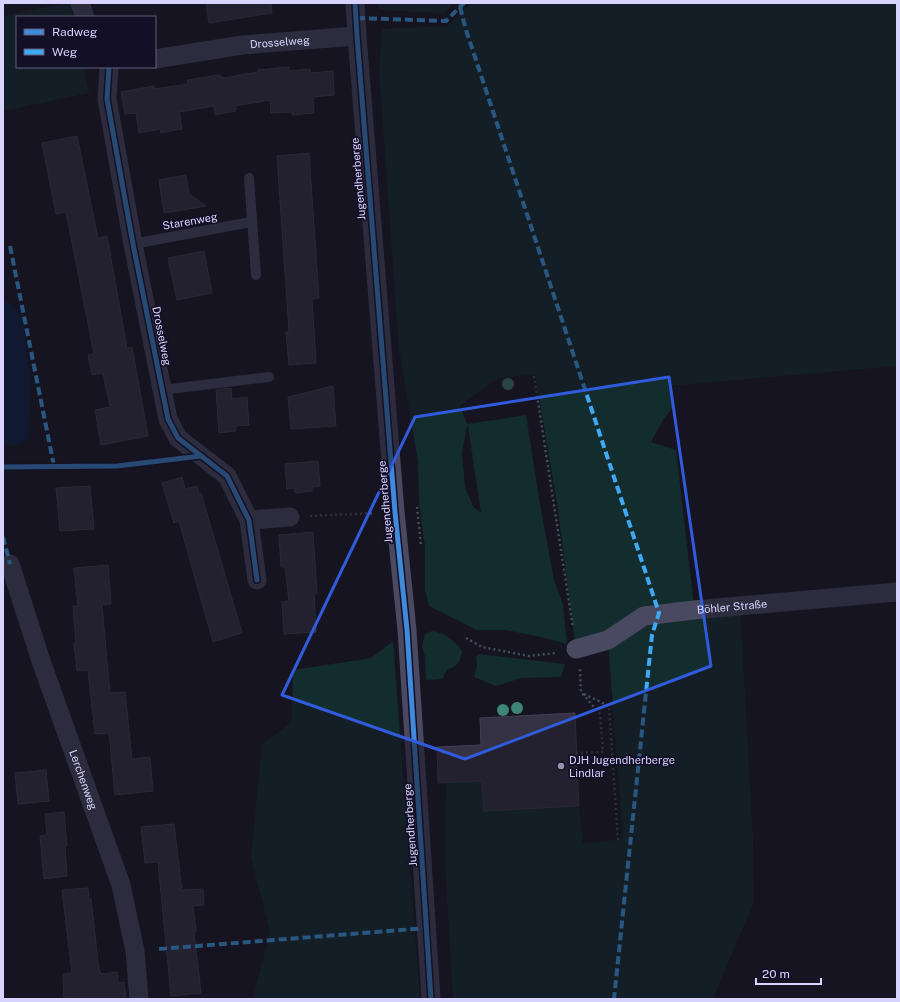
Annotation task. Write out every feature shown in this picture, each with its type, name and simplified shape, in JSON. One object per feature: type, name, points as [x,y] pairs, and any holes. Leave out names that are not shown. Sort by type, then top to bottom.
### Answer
[{"type":"street","points":[[80,3],[85,16]]},
{"type":"street","name":"Jugendherberge","points":[[355,3],[395,512],[407,638],[431,999]]},
{"type":"street","name":"Drosselweg","points":[[156,59],[242,45],[357,36]]},
{"type":"street","name":"Drosselweg","points":[[109,68],[107,98],[133,244],[168,419],[178,438],[227,476],[249,520],[257,580]]},
{"type":"street","points":[[249,520],[290,518]]},
{"type":"street","name":"Lerchenweg","points":[[10,564],[41,661],[121,885],[135,951],[139,999]]},
{"type":"street","name":"Böhler Straße","points":[[576,649],[608,640],[644,616],[702,609],[897,592]]},
{"type":"lane","points":[[249,178],[256,275]]},
{"type":"lane","name":"Starenweg","points":[[133,244],[251,222]]},
{"type":"lane","points":[[162,390],[269,377]]},
{"type":"path","points":[[534,376],[579,662],[581,692],[600,714],[603,752],[576,753]]},
{"type":"path","points":[[290,518],[395,512]]},
{"type":"path","points":[[466,638],[482,647],[529,656],[576,649]]},
{"type":"path","points":[[581,692],[609,706],[618,840]]},
{"type":"highlighted area","points":[[669,377],[711,666],[465,759],[282,695],[415,417]]},
{"type":"green space","points":[[70,3],[73,16],[16,16],[16,68],[84,68],[89,93],[3,111],[3,16]]},
{"type":"green space","points":[[378,3],[453,3],[445,13],[379,10]]},
{"type":"green space","points":[[471,3],[897,3],[897,366],[668,386],[673,407],[663,420],[651,442],[676,450],[694,605],[740,605],[753,841],[754,901],[713,999],[453,999],[445,862],[446,782],[482,781],[484,811],[579,806],[583,844],[623,839],[608,640],[576,649],[557,503],[535,374],[505,377],[493,381],[460,406],[467,424],[526,415],[554,580],[563,604],[567,644],[506,630],[477,630],[429,606],[425,590],[425,547],[419,502],[418,461],[399,349],[379,70],[382,29],[448,26]],"holes":[[[468,426],[481,513],[473,506],[465,487],[462,453]]]},
{"type":"green space","points":[[432,631],[441,633],[449,638],[462,651],[461,658],[458,663],[447,670],[442,679],[426,680],[425,656],[422,647],[425,634]]},
{"type":"green space","points":[[393,641],[420,999],[253,999],[270,932],[251,857],[262,745],[292,722],[293,670],[371,658]]},
{"type":"green space","points":[[478,654],[565,664],[561,677],[521,678],[496,686],[474,677],[477,666],[476,657]]},
{"type":"water","points":[[3,300],[12,305],[22,315],[30,377],[28,440],[16,445],[3,445]]},
{"type":"building","points":[[206,3],[271,3],[272,13],[209,23]]},
{"type":"building","points":[[289,67],[289,71],[310,69],[311,73],[333,71],[334,95],[313,97],[314,113],[292,115],[292,112],[271,113],[270,100],[235,106],[236,111],[215,115],[214,106],[179,112],[182,129],[161,133],[160,129],[139,133],[136,113],[125,114],[121,92],[154,86],[154,89],[188,84],[187,80],[219,75],[223,78],[258,72],[258,70]]},
{"type":"building","points":[[77,136],[98,238],[107,236],[127,348],[132,347],[148,436],[101,445],[95,410],[110,407],[103,373],[92,375],[88,355],[94,354],[66,212],[56,214],[42,143]]},
{"type":"building","points":[[309,153],[319,298],[312,299],[316,363],[289,365],[286,332],[289,332],[277,156]]},
{"type":"building","points":[[186,175],[189,194],[206,206],[164,213],[159,180]]},
{"type":"building","points":[[204,251],[212,293],[177,300],[168,258]]},
{"type":"building","points":[[333,386],[336,426],[291,429],[288,397]]},
{"type":"building","points":[[231,388],[232,399],[247,397],[249,425],[235,426],[236,431],[219,433],[216,390]]},
{"type":"building","points":[[318,461],[320,486],[312,487],[312,491],[295,493],[295,488],[287,489],[285,464]]},
{"type":"building","points":[[182,477],[185,489],[197,486],[199,494],[201,493],[242,633],[213,642],[179,521],[174,523],[162,483]]},
{"type":"building","points":[[90,486],[94,529],[60,531],[56,488]]},
{"type":"building","points":[[313,532],[317,594],[314,594],[316,632],[284,634],[282,602],[289,601],[285,567],[281,567],[279,535]]},
{"type":"building","points":[[108,565],[111,604],[102,605],[110,693],[125,692],[132,759],[150,757],[153,791],[115,795],[109,733],[95,734],[88,670],[77,671],[74,643],[76,643],[73,606],[78,606],[74,568]]},
{"type":"building","name":"DJH Jugendherberge Lindlar","points":[[575,713],[579,806],[484,811],[482,781],[438,783],[437,747],[481,745],[480,718]]},
{"type":"building","points":[[46,770],[49,801],[18,804],[15,773]]},
{"type":"building","points":[[64,812],[67,846],[65,846],[67,876],[44,879],[40,836],[47,835],[45,814]]},
{"type":"building","points":[[174,824],[182,890],[203,889],[204,905],[193,906],[196,932],[194,932],[201,993],[171,996],[158,862],[145,863],[141,827]]},
{"type":"building","points":[[88,888],[89,899],[91,899],[99,971],[101,974],[117,972],[118,983],[124,982],[126,999],[64,999],[63,974],[72,973],[62,890]]},
{"type":"marked path","points":[[357,18],[446,21],[464,3]]},
{"type":"marked path","points":[[460,7],[466,30],[659,613],[652,635],[614,999]]},
{"type":"marked path","points":[[10,246],[54,466]]},
{"type":"marked path","points":[[3,537],[10,564]]},
{"type":"marked path","points":[[159,949],[427,928]]},
{"type":"cycle path","points":[[355,3],[395,512],[407,630],[431,999]]},
{"type":"cycle path","points":[[109,68],[107,99],[133,244],[168,419],[178,438],[227,476],[249,520],[257,580]]},
{"type":"cycle path","points":[[3,467],[117,466],[201,456]]},
{"type":"place","name":"DJH Jugendherberge Lindlar","points":[[561,766]]}]
